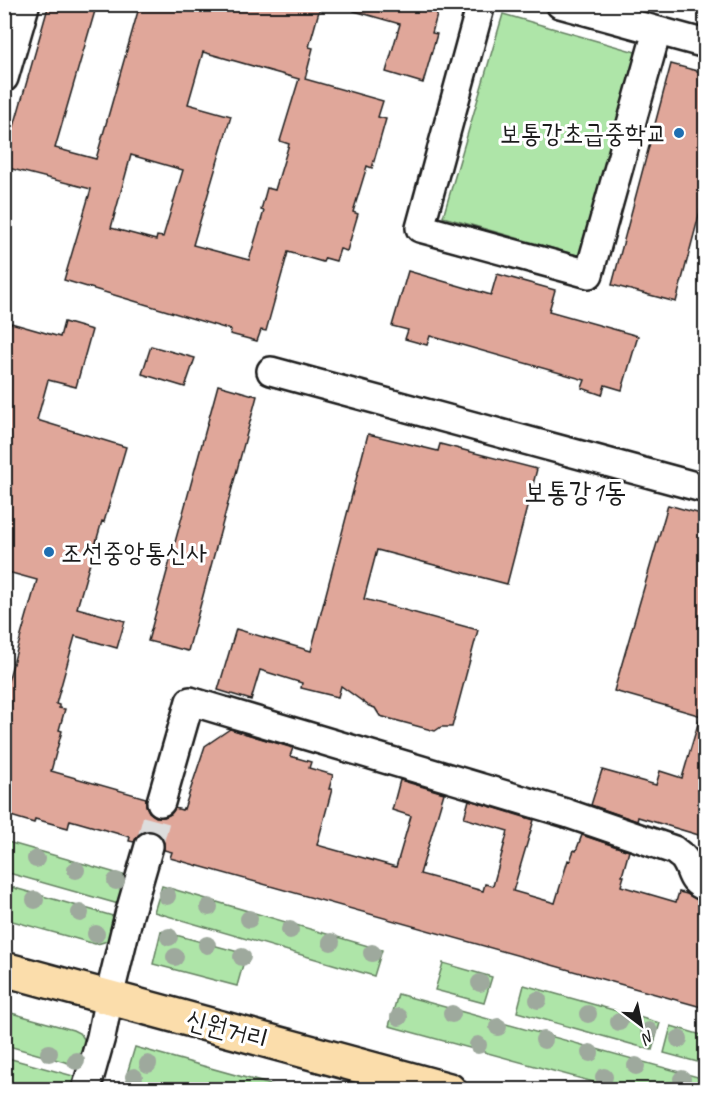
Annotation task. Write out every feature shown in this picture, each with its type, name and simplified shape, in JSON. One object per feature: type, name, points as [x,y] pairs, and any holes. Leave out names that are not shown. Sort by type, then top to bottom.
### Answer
[{"type":"main road","name":"신원거리","points":[[4,969],[449,1089]]},
{"type":"street","points":[[4,78],[25,6],[21,4]]},
{"type":"street","points":[[482,4],[420,228],[590,274],[657,31]]},
{"type":"street","points":[[560,4],[595,9],[657,31],[705,44]]},
{"type":"street","points":[[271,371],[705,489]]},
{"type":"street","points":[[161,802],[190,701],[566,813],[674,850],[685,860],[691,876],[705,887]]},
{"type":"street","points":[[86,1089],[101,1037],[129,915],[149,846]]},
{"type":"green space","points":[[503,14],[639,53],[580,256],[443,217]]},
{"type":"green space","points":[[4,841],[130,877],[122,905],[5,872]]},
{"type":"green space","points":[[4,885],[120,918],[109,939],[95,944],[5,919]]},
{"type":"green space","points":[[162,886],[382,950],[374,976],[154,912]]},
{"type":"green space","points":[[161,931],[246,954],[237,986],[153,964]]},
{"type":"green space","points":[[443,963],[492,977],[484,1003],[435,990]]},
{"type":"green space","points":[[524,985],[660,1023],[652,1050],[517,1012]]},
{"type":"green space","points":[[398,994],[705,1079],[705,1089],[619,1089],[389,1026]]},
{"type":"green space","points":[[4,1011],[81,1034],[84,1039],[79,1066],[5,1045]]},
{"type":"green space","points":[[671,1026],[705,1036],[705,1064],[664,1053]]},
{"type":"green space","points":[[135,1047],[286,1089],[171,1089],[126,1077]]},
{"type":"green space","points":[[4,1057],[77,1077],[74,1089],[19,1089],[5,1086]]},
{"type":"building","points":[[49,4],[97,4],[55,148],[96,159],[140,4],[321,4],[309,47],[313,48],[305,79],[383,101],[378,117],[386,119],[372,168],[367,166],[353,212],[358,214],[347,251],[340,249],[336,261],[325,258],[323,262],[288,252],[266,331],[261,330],[257,341],[230,334],[231,330],[64,280],[91,189],[4,167],[4,136],[11,137]],"holes":[[[203,52],[299,79],[280,141],[289,144],[275,190],[267,188],[261,210],[264,211],[249,260],[193,245],[231,116],[188,104]],[[131,155],[183,170],[163,237],[157,236],[156,240],[111,228]]]},
{"type":"building","points":[[355,4],[440,4],[432,33],[437,34],[423,83],[386,72],[400,24],[354,11]]},
{"type":"building","name":"보통강초급중학교","points":[[671,64],[705,73],[705,193],[676,302],[612,285]]},
{"type":"building","points":[[408,271],[491,295],[497,274],[555,290],[549,311],[638,336],[622,390],[605,385],[602,395],[582,388],[585,380],[430,336],[427,345],[405,339],[408,330],[392,326]]},
{"type":"building","points":[[4,321],[60,337],[64,322],[92,330],[76,387],[48,380],[37,420],[126,447],[77,608],[125,621],[117,648],[75,636],[56,704],[59,708],[65,709],[59,730],[62,731],[51,771],[146,798],[149,812],[156,817],[164,817],[171,814],[175,808],[184,809],[205,746],[230,729],[293,748],[290,756],[311,762],[309,768],[333,775],[329,789],[332,789],[317,845],[396,867],[411,816],[392,810],[400,780],[444,793],[420,874],[483,891],[485,884],[493,886],[508,831],[464,818],[469,800],[534,820],[513,891],[555,903],[568,860],[570,861],[574,850],[576,851],[582,835],[629,851],[621,886],[676,902],[679,892],[705,902],[705,1008],[170,858],[172,852],[164,850],[161,836],[153,831],[139,834],[134,842],[129,841],[130,837],[70,820],[68,828],[35,819],[34,823],[4,814],[4,695],[37,580],[4,571]]},
{"type":"building","points":[[151,346],[195,358],[185,387],[142,374]]},
{"type":"building","points":[[218,385],[257,396],[188,651],[148,641]]},
{"type":"building","points":[[368,434],[438,451],[440,444],[537,469],[507,584],[377,550],[364,599],[478,630],[452,727],[441,727],[435,731],[380,716],[375,708],[341,686],[338,697],[301,688],[302,683],[260,670],[251,700],[218,690],[236,629],[311,651]]},
{"type":"building","points":[[668,505],[705,515],[705,717],[614,691]]},
{"type":"building","points":[[700,717],[705,718],[705,824],[702,836],[638,817],[637,821],[591,805],[602,770],[656,785],[660,771],[682,778]]},
{"type":"tunnel","points":[[149,846],[161,802]]},
{"type":"place","name":"보통강초급중학교","points":[[679,133]]},
{"type":"place","name":"조선중앙통신사","points":[[49,552]]},
{"type":"district","name":"보통강1동","points":[[575,491]]}]
